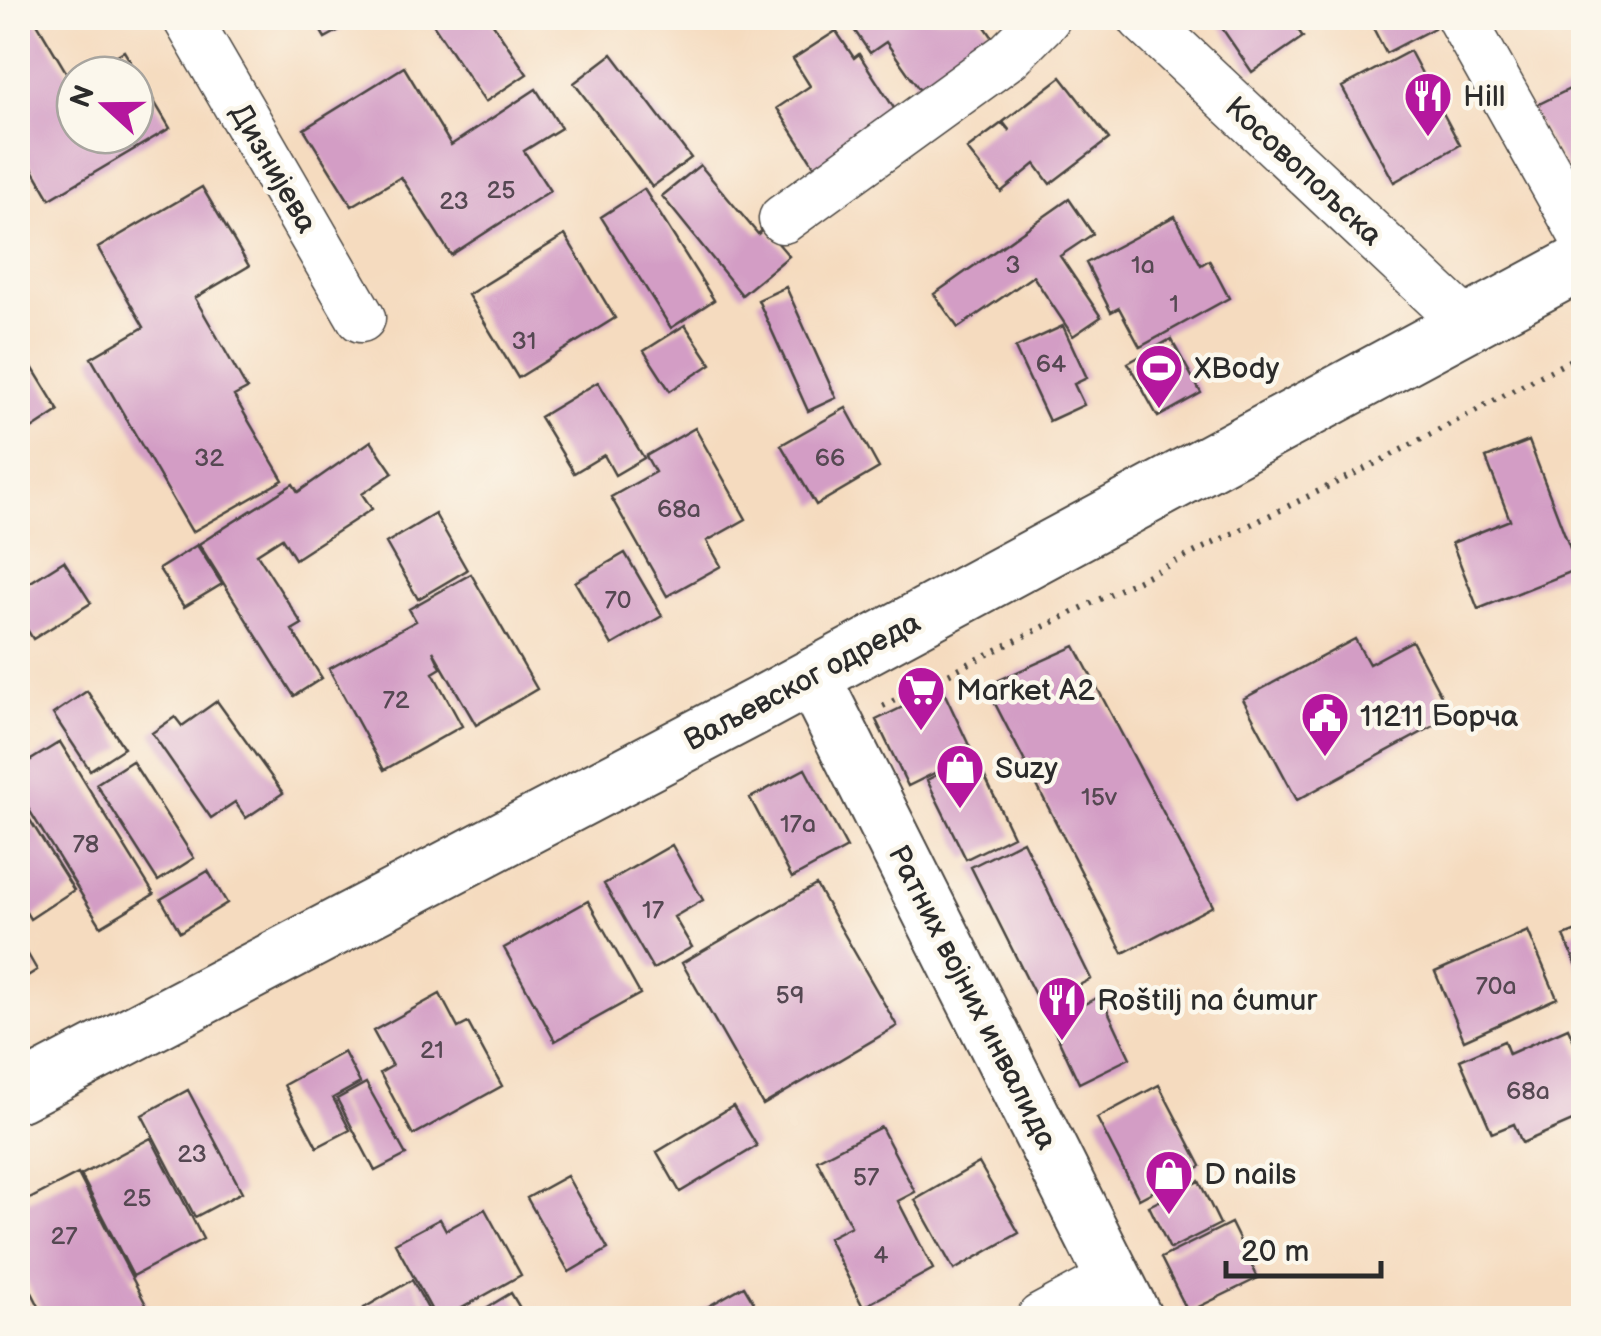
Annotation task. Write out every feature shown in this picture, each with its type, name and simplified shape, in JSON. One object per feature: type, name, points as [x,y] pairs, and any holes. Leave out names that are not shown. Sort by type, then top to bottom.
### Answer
[{"type":"street","name":"Дизнијева","points":[[187,18],[360,318]]},
{"type":"street","points":[[782,219],[1008,56],[1046,18]]},
{"type":"street","name":"Косовопољска","points":[[1142,18],[1467,324]]},
{"type":"street","points":[[1461,18],[1584,237]]},
{"type":"street","name":"Ваљевског одреда","points":[[18,1094],[812,677],[1584,261]]},
{"type":"street","name":"Ратних војних инвалида","points":[[812,677],[1124,1298]]},
{"type":"street","points":[[1041,1318],[1124,1298]]},
{"type":"path","points":[[838,728],[1384,459],[1584,354]]},
{"type":"building","points":[[18,18],[34,18],[56,55],[55,155],[124,155],[50,199],[18,144]]},
{"type":"building","points":[[313,18],[361,18],[325,38]]},
{"type":"building","points":[[429,18],[489,18],[527,74],[485,102]]},
{"type":"building","points":[[846,18],[979,18],[1002,51],[928,102],[886,42],[870,53]]},
{"type":"building","points":[[1215,18],[1290,18],[1303,37],[1252,72]]},
{"type":"building","points":[[1368,18],[1429,18],[1434,28],[1386,53]]},
{"type":"building","points":[[836,31],[854,58],[859,54],[901,119],[819,173],[777,108],[810,86],[793,59]]},
{"type":"building","points":[[1410,51],[1460,145],[1394,182],[1342,87]]},
{"type":"building","points":[[612,54],[691,158],[652,187],[574,83]]},
{"type":"building","points":[[404,67],[451,145],[536,89],[561,128],[524,151],[550,191],[451,255],[401,177],[352,206],[304,129]]},
{"type":"building","points":[[1061,77],[1109,139],[1050,184],[1035,164],[1001,192],[967,149],[1002,123],[1010,131],[1003,122]]},
{"type":"building","points":[[1584,82],[1584,195],[1529,109]]},
{"type":"building","points":[[155,103],[170,128],[155,137]]},
{"type":"building","points":[[700,165],[758,234],[765,228],[789,256],[742,295],[662,196]]},
{"type":"building","points":[[202,187],[249,266],[195,298],[247,389],[234,396],[283,480],[192,532],[91,358],[144,327],[98,248]]},
{"type":"building","points":[[644,189],[714,300],[671,328],[601,217]]},
{"type":"building","points":[[1069,199],[1093,234],[1060,256],[1101,317],[1073,336],[1033,276],[958,328],[934,294]]},
{"type":"building","points":[[1175,216],[1201,265],[1209,260],[1229,298],[1140,347],[1119,308],[1111,312],[1086,263]]},
{"type":"building","points":[[565,235],[615,318],[518,378],[468,295]]},
{"type":"building","points":[[786,287],[836,398],[808,411],[758,300]]},
{"type":"building","points":[[685,325],[711,364],[670,391],[644,351]]},
{"type":"building","points":[[1063,326],[1087,378],[1074,384],[1084,405],[1049,421],[1015,348]]},
{"type":"building","points":[[1171,339],[1201,393],[1158,417],[1128,363]]},
{"type":"building","points":[[18,344],[59,411],[18,438]]},
{"type":"building","points":[[598,382],[644,458],[615,475],[604,455],[574,473],[540,417]]},
{"type":"building","points":[[846,408],[879,468],[816,505],[781,445]]},
{"type":"building","points":[[695,428],[746,519],[707,541],[721,566],[667,596],[611,497],[655,472],[646,456]]},
{"type":"building","points":[[371,441],[393,473],[362,494],[372,509],[295,559],[282,538],[257,554],[302,624],[292,630],[322,678],[294,696],[199,544],[293,484],[298,492]]},
{"type":"building","points":[[1529,441],[1578,569],[1478,609],[1452,543],[1510,520],[1486,458]]},
{"type":"building","points":[[435,514],[467,570],[418,599],[386,543]]},
{"type":"building","points":[[197,545],[222,584],[184,607],[159,569]]},
{"type":"building","points":[[625,553],[662,616],[612,645],[575,582]]},
{"type":"building","points":[[64,561],[91,603],[33,639],[18,615],[18,590]]},
{"type":"building","points":[[471,574],[537,689],[476,725],[433,651],[441,668],[433,673],[462,726],[384,770],[329,669],[416,621],[409,609]]},
{"type":"building","name":"11211 Борча","points":[[1355,639],[1369,664],[1412,641],[1452,716],[1297,800],[1243,699]]},
{"type":"building","points":[[1075,646],[1213,906],[1123,953],[986,686]]},
{"type":"building","points":[[942,688],[973,754],[908,786],[876,720]]},
{"type":"building","points":[[87,691],[124,748],[90,770],[53,714]]},
{"type":"building","points":[[217,701],[283,793],[246,818],[235,802],[211,818],[152,733],[175,717],[182,726]]},
{"type":"building","points":[[60,742],[154,894],[101,926],[18,792],[18,768]]},
{"type":"building","points":[[975,756],[1013,836],[966,859],[927,780]]},
{"type":"building","points":[[132,761],[194,858],[158,881],[96,784]]},
{"type":"building","points":[[805,769],[847,848],[792,878],[750,798]]},
{"type":"building","points":[[18,801],[74,890],[30,919],[18,899]]},
{"type":"building","points":[[1023,841],[1091,979],[1040,1005],[971,867]]},
{"type":"building","points":[[672,845],[703,900],[674,917],[692,947],[653,969],[604,884]]},
{"type":"building","points":[[208,871],[227,903],[180,932],[161,899]]},
{"type":"building","points":[[816,885],[897,1026],[763,1105],[682,963]]},
{"type":"building","points":[[588,901],[640,994],[555,1041],[504,948]]},
{"type":"building","points":[[1584,928],[1584,971],[1580,973],[1564,936]]},
{"type":"building","points":[[1528,931],[1557,998],[1464,1040],[1435,972]]},
{"type":"building","points":[[18,937],[37,970],[18,982]]},
{"type":"building","points":[[440,994],[458,1028],[468,1023],[502,1086],[413,1135],[380,1073],[392,1066],[373,1031]]},
{"type":"building","points":[[1101,996],[1130,1058],[1079,1083],[1050,1021]]},
{"type":"building","points":[[1568,1028],[1584,1063],[1584,1116],[1522,1143],[1514,1124],[1492,1133],[1460,1060],[1504,1041],[1509,1054]]},
{"type":"building","points":[[344,1052],[360,1083],[333,1098],[350,1130],[317,1147],[284,1085]]},
{"type":"building","points":[[366,1083],[406,1155],[375,1171],[337,1099]]},
{"type":"building","points":[[1159,1085],[1201,1166],[1139,1199],[1097,1118]]},
{"type":"building","points":[[188,1090],[242,1192],[195,1217],[142,1115]]},
{"type":"building","points":[[733,1106],[757,1146],[680,1192],[657,1152]]},
{"type":"building","points":[[881,1127],[915,1192],[898,1201],[933,1269],[863,1307],[828,1238],[851,1226],[817,1160]]},
{"type":"building","points":[[151,1138],[203,1239],[133,1276],[81,1175]]},
{"type":"building","points":[[979,1163],[1019,1233],[954,1270],[915,1200]]},
{"type":"building","points":[[78,1174],[153,1318],[45,1318],[18,1265],[18,1205]]},
{"type":"building","points":[[567,1176],[608,1249],[569,1272],[527,1198]]},
{"type":"building","points":[[1199,1181],[1220,1224],[1170,1249],[1149,1206]]},
{"type":"building","points":[[485,1209],[521,1275],[444,1318],[436,1318],[395,1243],[440,1219],[446,1230]]},
{"type":"building","points":[[1231,1223],[1258,1278],[1188,1312],[1161,1258]]},
{"type":"building","points":[[412,1280],[433,1318],[369,1318],[364,1308]]},
{"type":"building","points":[[18,1286],[35,1318],[18,1318]]},
{"type":"building","points":[[744,1286],[763,1318],[688,1318]]},
{"type":"building","points":[[511,1293],[526,1318],[488,1318],[483,1310]]},
{"type":"place","name":"Hill","points":[[1428,138]]},
{"type":"place","name":"XBody","points":[[1159,410]]},
{"type":"place","name":"Market A2","points":[[921,732]]},
{"type":"place","name":"11211 Борча","points":[[1325,758]]},
{"type":"place","name":"Suzy","points":[[960,810]]},
{"type":"place","name":"Roštilj na ćumur","points":[[1062,1042]]},
{"type":"place","name":"D nails","points":[[1169,1216]]}]
